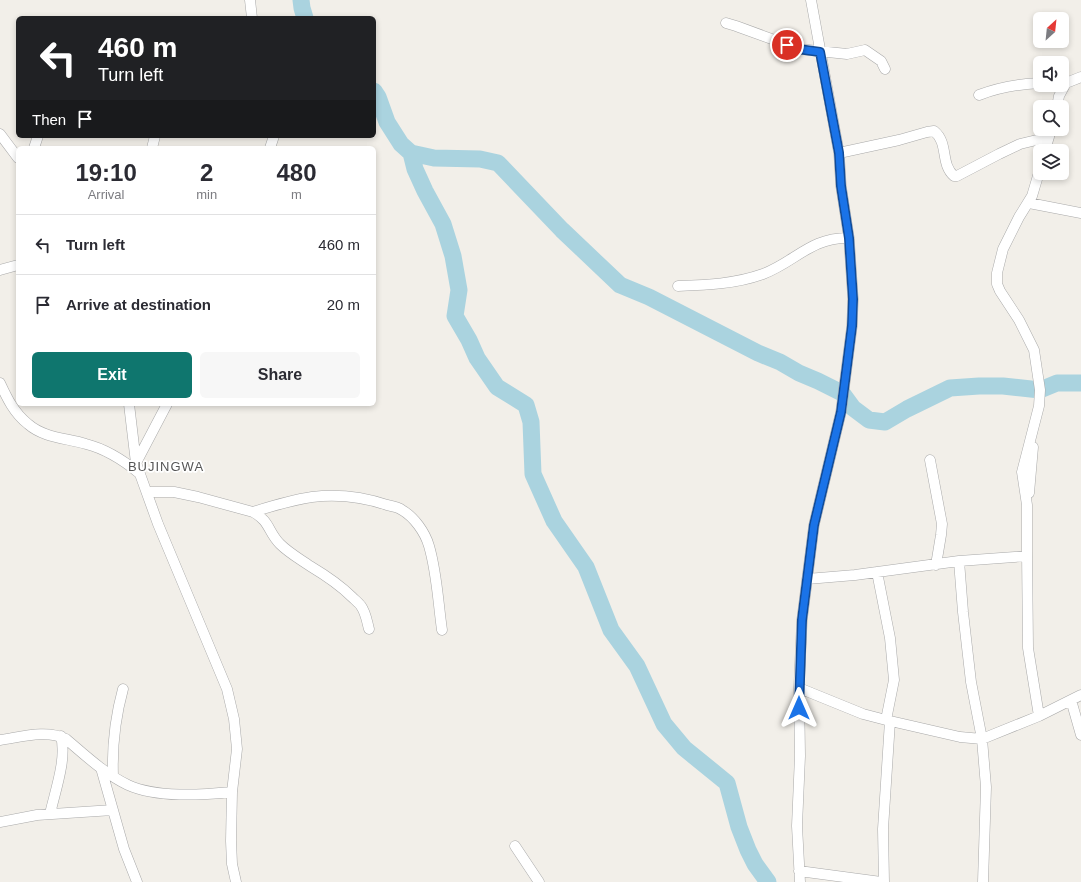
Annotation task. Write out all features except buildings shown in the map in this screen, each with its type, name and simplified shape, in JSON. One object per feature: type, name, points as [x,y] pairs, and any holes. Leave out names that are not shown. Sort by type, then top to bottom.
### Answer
[{"type":"street","points":[[250,0],[252,16]]},
{"type":"street","points":[[800,882],[797,826],[800,763],[799,688],[802,620],[814,525],[841,412],[852,326],[853,299],[849,238],[841,186],[839,153],[811,0]]},
{"type":"street","points":[[726,24],[736,26],[798,49],[847,54],[864,50],[881,61],[885,68]]},
{"type":"street","points":[[1069,81],[1081,77]]},
{"type":"street","points":[[979,95],[997,88],[1033,84]]},
{"type":"street","points":[[839,153],[934,131],[940,135],[942,140],[947,168],[954,176],[957,176],[1020,144],[1042,136]]},
{"type":"street","points":[[0,134],[16,155]]},
{"type":"street","points":[[1037,180],[1029,203],[1019,217],[1003,249],[997,273],[997,284],[1019,320],[1034,350],[1040,390],[1033,449],[1028,514],[1027,556],[1028,648],[1039,716]]},
{"type":"street","points":[[1029,203],[1081,213]]},
{"type":"street","points":[[678,286],[716,284],[747,279],[764,273],[821,242],[836,238],[849,238]]},
{"type":"street","points":[[0,270],[16,266]]},
{"type":"street","points":[[0,383],[15,410],[27,424],[34,429],[57,438],[84,443],[109,452],[138,468]]},
{"type":"street","points":[[129,406],[138,468],[158,524],[227,689],[234,720],[237,749],[232,792],[231,841],[232,864],[236,882]]},
{"type":"street","points":[[138,468],[166,406]]},
{"type":"street","points":[[930,460],[942,524],[942,535],[936,565]]},
{"type":"street","points":[[147,492],[174,492],[198,497],[253,512],[261,516],[275,538],[290,553],[326,575],[352,596],[361,606],[366,616],[369,629]]},
{"type":"street","points":[[253,512],[286,502],[313,497],[348,496],[370,499],[402,509],[419,527],[429,545],[437,585],[442,630]]},
{"type":"street","points":[[807,579],[855,575],[960,561],[1027,556]]},
{"type":"street","points":[[960,561],[963,612],[970,674],[982,739],[986,787],[982,882]]},
{"type":"street","points":[[799,871],[883,882],[888,721],[894,680],[890,638],[877,572]]},
{"type":"street","points":[[799,688],[864,714],[888,721],[960,737],[982,739],[1039,716],[1081,695]]},
{"type":"street","points":[[114,776],[113,753],[115,731],[123,689]]},
{"type":"street","points":[[1071,700],[1081,735]]},
{"type":"street","points":[[0,740],[46,734],[61,736],[101,768],[130,785],[160,793],[199,794],[232,792]]},
{"type":"street","points":[[50,814],[62,756],[63,744],[61,736]]},
{"type":"street","points":[[101,768],[124,849],[137,882]]},
{"type":"street","points":[[0,822],[50,814],[113,810]]},
{"type":"street","points":[[516,846],[539,882]]},
{"type":"waterway","points":[[301,0],[304,16]]},
{"type":"waterway","points":[[376,94],[387,122],[401,144],[411,153],[434,158],[480,159],[498,163],[562,230],[620,285],[649,297],[758,353],[780,362],[799,373],[842,393],[853,408],[869,420],[885,422],[907,409],[950,388],[1003,386],[1040,390],[1057,383],[1081,383]]},
{"type":"waterway","points":[[411,153],[415,169],[443,224],[453,256],[459,290],[455,316],[469,340],[477,358],[497,387],[526,405],[531,422],[533,474],[554,521],[586,567],[611,630],[637,666],[664,724],[684,748],[727,783],[739,827],[748,850],[755,864],[768,882]]},
{"type":"district","name":"BUJINGWA","points":[[166,466]]},
{"type":"route","points":[[787,45],[798,49],[820,52],[839,153],[841,186],[849,238],[853,299],[852,326],[842,393],[841,412],[814,525],[802,620],[799,708]]}]
